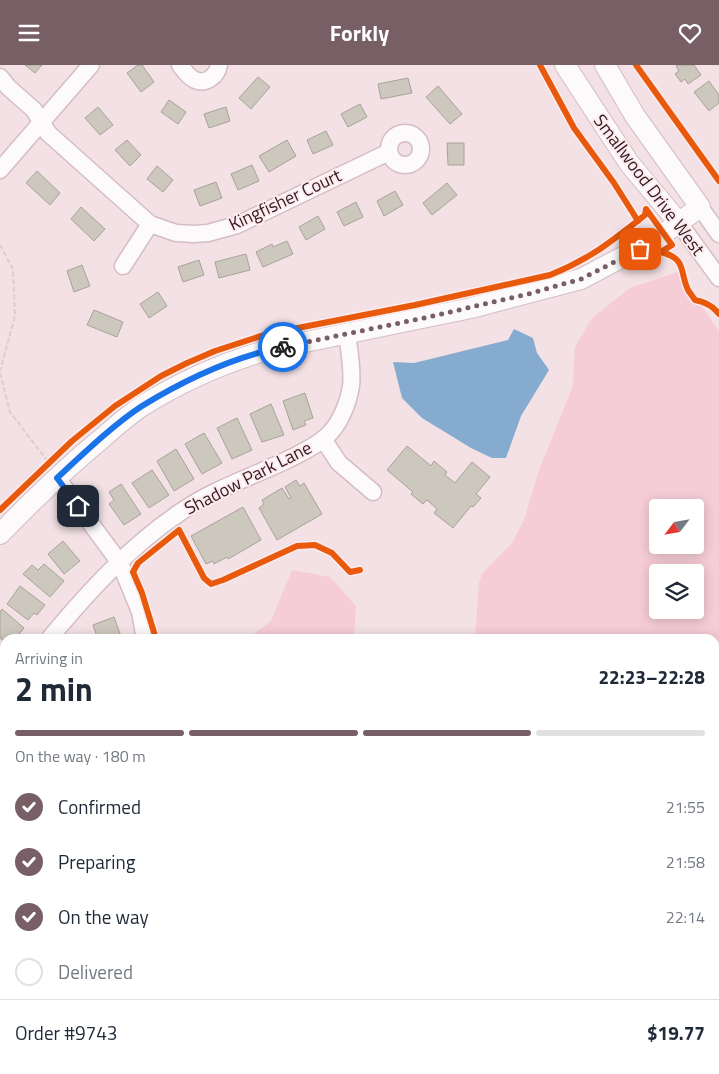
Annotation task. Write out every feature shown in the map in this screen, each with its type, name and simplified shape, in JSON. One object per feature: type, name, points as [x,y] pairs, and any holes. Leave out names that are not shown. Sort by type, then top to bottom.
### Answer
[{"type":"main road","name":"Smallwood Drive West","points":[[565,65],[629,163],[679,223]]},
{"type":"main road","name":"Smallwood Drive West","points":[[605,65],[635,116],[700,207]]},
{"type":"main road","points":[[0,534],[37,496],[50,469],[141,407],[194,377],[251,355],[471,308],[581,279],[655,240],[700,207]]},
{"type":"street","points":[[0,169],[91,65]]},
{"type":"street","points":[[180,65],[189,76],[195,80],[202,81],[209,80],[215,76],[219,65]]},
{"type":"street","name":"Kingfisher Court","points":[[0,77],[8,87],[34,109],[48,133],[150,224],[171,231],[194,234],[237,225],[388,152]]},
{"type":"street","name":"Smallwood Drive West","points":[[700,207],[719,235]]},
{"type":"street","name":"Smallwood Drive West","points":[[679,223],[719,278]]},
{"type":"street","points":[[123,266],[150,224]]},
{"type":"street","name":"Shadow Park Lane","points":[[53,634],[91,591],[144,540],[191,505],[278,465],[323,439],[334,428],[343,412],[349,394],[351,376],[347,333]]},
{"type":"street","points":[[323,439],[339,463],[373,492]]},
{"type":"street","points":[[50,469],[120,563],[140,612],[144,634]]},
{"type":"path","points":[[0,245],[13,269],[14,315],[0,372],[10,412],[50,469]]},
{"type":"path","points":[[50,469],[55,458]]},
{"type":"shaded area","points":[[678,272],[719,331],[719,634],[475,634],[479,583],[482,574],[512,543],[524,520],[539,470],[573,386],[575,347],[592,318],[630,288]]},
{"type":"shaded area","points":[[292,570],[330,577],[356,606],[354,634],[254,634],[271,621]]},
{"type":"water","points":[[514,329],[533,338],[537,353],[549,370],[521,416],[506,458],[492,458],[471,448],[422,418],[402,398],[393,362],[414,363],[508,340]]},
{"type":"building","points":[[25,65],[42,65],[35,73]]},
{"type":"building","points":[[138,65],[142,65],[154,82],[141,92],[127,73]]},
{"type":"building","points":[[694,65],[701,75],[688,84],[685,79],[681,82],[675,74],[679,71],[676,66]]},
{"type":"building","points":[[258,77],[270,87],[251,109],[239,98]]},
{"type":"building","points":[[408,78],[412,93],[381,99],[378,84]]},
{"type":"building","points":[[709,81],[719,95],[719,103],[709,111],[694,92]]},
{"type":"building","points":[[438,86],[462,114],[450,124],[426,97]]},
{"type":"building","points":[[169,100],[186,112],[178,124],[161,112]]},
{"type":"building","points":[[360,104],[367,117],[348,127],[341,114]]},
{"type":"building","points":[[98,107],[113,125],[100,135],[85,118]]},
{"type":"building","points":[[226,107],[230,121],[209,128],[204,114]]},
{"type":"building","points":[[326,131],[333,145],[313,154],[307,140]]},
{"type":"building","points":[[127,140],[141,155],[130,166],[115,150]]},
{"type":"building","points":[[287,140],[296,156],[269,172],[259,156]]},
{"type":"building","points":[[447,143],[464,143],[464,165],[448,165]]},
{"type":"building","points":[[252,165],[259,181],[238,190],[231,174]]},
{"type":"building","points":[[157,166],[173,180],[163,192],[147,179]]},
{"type":"building","points":[[37,171],[60,193],[50,205],[26,183]]},
{"type":"building","points":[[216,182],[222,198],[200,206],[194,190]]},
{"type":"building","points":[[447,183],[457,195],[432,215],[423,203]]},
{"type":"building","points":[[395,191],[403,205],[384,216],[377,201]]},
{"type":"building","points":[[356,202],[363,217],[344,226],[337,212]]},
{"type":"building","points":[[81,207],[105,229],[94,241],[71,219]]},
{"type":"building","points":[[318,216],[325,229],[306,240],[299,227]]},
{"type":"building","points":[[287,241],[293,254],[263,267],[256,252],[272,244],[273,247]]},
{"type":"building","points":[[246,254],[250,270],[219,278],[215,262]]},
{"type":"building","points":[[199,260],[204,275],[183,282],[178,267]]},
{"type":"building","points":[[82,265],[90,286],[74,292],[67,271]]},
{"type":"building","points":[[158,292],[167,306],[149,318],[140,304]]},
{"type":"building","points":[[94,310],[123,322],[117,337],[87,325]]},
{"type":"building","points":[[305,393],[313,418],[304,421],[306,425],[293,430],[283,401]]},
{"type":"building","points":[[271,404],[284,435],[262,442],[250,414]]},
{"type":"building","points":[[237,418],[252,450],[232,459],[217,428]]},
{"type":"building","points":[[204,433],[222,463],[202,474],[185,444]]},
{"type":"building","points":[[407,446],[431,466],[434,461],[447,472],[445,475],[455,483],[472,462],[490,477],[476,494],[481,498],[473,507],[471,506],[453,528],[434,513],[437,509],[427,500],[423,504],[411,494],[413,492],[387,470]]},
{"type":"building","points":[[176,449],[194,479],[174,491],[157,461]]},
{"type":"building","points":[[152,470],[169,495],[149,508],[132,483]]},
{"type":"building","points":[[296,480],[300,486],[304,483],[322,514],[277,540],[259,508],[264,504],[262,500],[282,488],[289,499],[291,498],[285,487]]},
{"type":"building","points":[[121,484],[141,514],[124,525],[109,504],[114,500],[109,492]]},
{"type":"building","points":[[243,507],[261,540],[228,559],[227,557],[214,564],[213,561],[206,564],[191,536]]},
{"type":"building","points":[[63,541],[80,561],[64,574],[48,554]]},
{"type":"building","points":[[44,564],[64,581],[50,597],[23,574],[32,565],[38,570]]},
{"type":"building","points":[[20,586],[45,605],[37,615],[34,613],[28,620],[7,604]]},
{"type":"building","points":[[2,609],[24,628],[19,634],[0,634],[0,612]]},
{"type":"building","points":[[114,617],[120,634],[96,634],[93,625]]},
{"type":"cycle path","points":[[540,65],[574,128],[614,183],[638,221]]},
{"type":"cycle path","points":[[636,65],[719,181]]},
{"type":"cycle path","points":[[0,510],[72,441],[115,406],[161,376],[215,351],[267,334],[415,305],[550,275],[577,263],[600,249],[645,215],[646,209],[672,245],[661,252]]},
{"type":"cycle path","points":[[661,252],[675,258],[679,262],[685,283],[695,300],[709,305],[719,314]]},
{"type":"cycle path","points":[[154,634],[142,593],[133,572],[138,563],[179,530],[204,578],[211,584],[297,546],[315,545],[332,553],[350,572],[360,570]]},
{"type":"way so far","points":[[283,347],[471,308],[528,294],[581,279],[640,249]]},
{"type":"route","points":[[78,506],[57,478],[125,419],[141,407],[194,377],[251,355],[283,347]]}]
